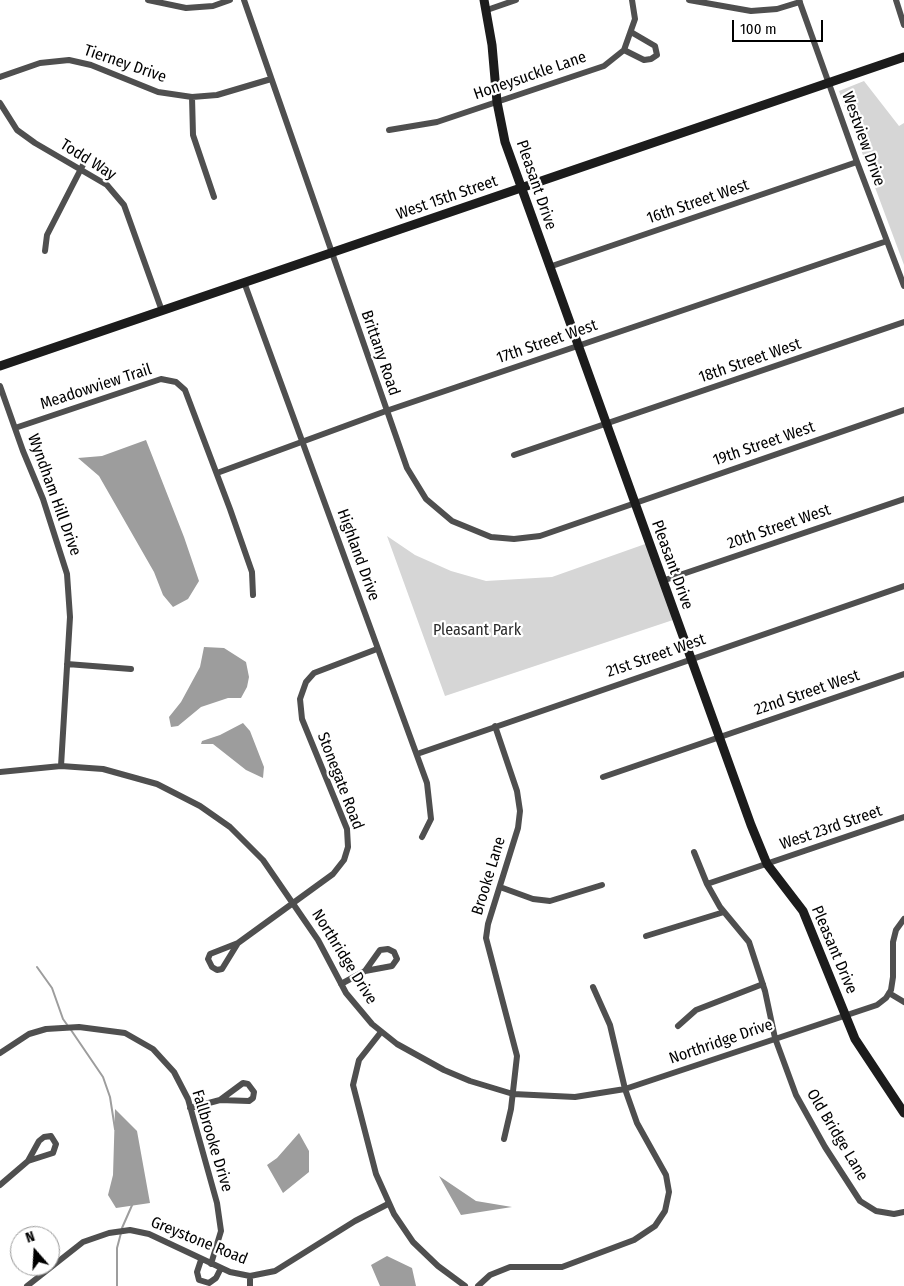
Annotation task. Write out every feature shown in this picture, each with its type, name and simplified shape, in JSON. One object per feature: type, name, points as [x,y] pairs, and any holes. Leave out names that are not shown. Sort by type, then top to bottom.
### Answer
[{"type":"street","points":[[148,0],[186,8],[213,6],[230,0]]},
{"type":"street","name":"Brittany Road","points":[[244,0],[386,411],[407,468],[422,493],[446,517],[478,534],[514,539],[540,536],[634,503]]},
{"type":"street","name":"Pleasant Drive","points":[[484,0],[487,10],[497,102],[505,142],[605,425],[719,737],[767,864],[803,911],[855,1039],[904,1113]]},
{"type":"street","points":[[487,10],[516,0]]},
{"type":"street","points":[[630,32],[655,46],[656,55],[652,59],[644,60],[624,50],[630,32],[635,20],[632,0]]},
{"type":"street","points":[[689,0],[751,10],[777,9],[800,1]]},
{"type":"street","points":[[896,0],[904,25]]},
{"type":"street","name":"Westview Drive","points":[[800,1],[828,84],[904,286]]},
{"type":"street","name":"Honeysuckle Lane","points":[[389,130],[438,122],[604,66],[624,50]]},
{"type":"street","name":"West 15th Street","points":[[0,366],[904,57]]},
{"type":"street","name":"Tierney Drive","points":[[0,76],[40,63],[69,60],[91,65],[158,92],[192,97],[217,95],[271,78]]},
{"type":"street","points":[[192,97],[193,135],[214,197]]},
{"type":"street","name":"Todd Way","points":[[0,103],[17,130],[34,143],[107,185],[124,205],[162,311]]},
{"type":"street","points":[[45,252],[47,235],[86,159]]},
{"type":"street","name":"16th Street West","points":[[549,267],[857,162]]},
{"type":"street","name":"17th Street West","points":[[217,473],[304,443],[386,411],[887,240]]},
{"type":"street","name":"Highland Drive","points":[[244,282],[427,783],[432,808],[431,819],[422,837]]},
{"type":"street","name":"18th Street West","points":[[514,456],[904,322]]},
{"type":"street","name":"Meadowview Trail","points":[[14,428],[161,379],[176,382],[185,390],[217,473],[252,572],[253,595]]},
{"type":"street","name":"Wyndham Hill Drive","points":[[0,386],[14,428],[44,499],[66,568],[70,606],[61,766]]},
{"type":"street","name":"19th Street West","points":[[634,503],[904,410]]},
{"type":"street","name":"20th Street West","points":[[662,581],[904,498]]},
{"type":"street","name":"21st Street West","points":[[417,754],[904,586]]},
{"type":"street","name":"Stonegate Road","points":[[238,943],[333,874],[342,863],[348,850],[347,829],[302,720],[299,706],[301,693],[310,677],[320,670],[377,649]]},
{"type":"street","points":[[67,664],[131,670]]},
{"type":"street","name":"22nd Street West","points":[[603,777],[904,674]]},
{"type":"street","name":"Brooke Lane","points":[[495,726],[517,791],[520,811],[518,828],[488,924],[486,938],[517,1056],[514,1094],[504,1139]]},
{"type":"street","name":"Northridge Drive","points":[[0,772],[61,766],[103,769],[167,788],[200,806],[244,840],[269,868],[318,940],[341,984],[358,1009],[381,1032],[444,1070],[470,1081],[514,1094],[575,1097],[625,1089],[877,1005],[889,993]]},
{"type":"street","name":"West 23rd Street","points":[[707,884],[904,817]]},
{"type":"street","name":"Old Bridge Lane","points":[[694,852],[707,884],[724,912],[749,942],[763,984],[775,1038],[796,1095],[825,1147],[860,1201],[876,1211],[894,1214],[904,1212]]},
{"type":"street","points":[[500,887],[533,899],[550,901],[602,885]]},
{"type":"street","points":[[646,936],[724,912]]},
{"type":"street","points":[[904,919],[896,930],[893,942],[893,981],[889,993],[904,1002]]},
{"type":"street","points":[[238,943],[224,967],[217,970],[212,967],[208,959],[210,954],[238,943]]},
{"type":"street","points":[[341,984],[365,971],[392,966],[397,960],[394,952],[386,949],[380,950],[365,971]]},
{"type":"street","points":[[678,1026],[696,1010],[763,984]]},
{"type":"street","points":[[478,1286],[490,1276],[510,1267],[528,1265],[550,1268],[570,1264],[639,1238],[659,1222],[668,1199],[668,1181],[661,1164],[642,1135],[625,1089],[610,1025],[593,986]]},
{"type":"street","name":"Fallbrooke Drive","points":[[0,1053],[29,1034],[46,1029],[92,1028],[125,1033],[153,1049],[174,1072],[190,1108],[217,1203],[221,1231],[211,1264]]},
{"type":"street","points":[[381,1032],[359,1060],[353,1085],[376,1174],[388,1204],[399,1223],[420,1249],[465,1286]]},
{"type":"street","points":[[190,1108],[220,1100],[249,1102],[253,1098],[254,1092],[248,1084],[243,1083],[220,1100]]},
{"type":"street","points":[[0,1185],[28,1161],[39,1141],[44,1136],[51,1136],[56,1144],[53,1153],[28,1161]]},
{"type":"street","name":"Greystone Road","points":[[27,1286],[83,1242],[108,1233],[130,1230],[149,1234],[221,1268],[250,1276],[274,1271],[355,1221],[388,1204]]},
{"type":"street","points":[[202,1260],[197,1272],[199,1280],[209,1283],[216,1278],[221,1268]]},
{"type":"street","points":[[250,1276],[250,1286]]},
{"type":"green space","points":[[864,81],[899,126],[904,123],[904,265],[839,91]]},
{"type":"green space","name":"Pleasant Park","points":[[387,536],[415,555],[451,571],[486,581],[552,577],[648,543],[676,619],[445,696]]},
{"type":"shaded area","points":[[146,440],[199,581],[188,599],[173,607],[163,595],[154,572],[99,476],[78,458],[102,456]]},
{"type":"shaded area","points":[[204,647],[224,648],[246,662],[249,677],[247,687],[241,698],[228,698],[201,707],[178,726],[171,727],[169,717],[181,702],[200,667]]},
{"type":"shaded area","points":[[243,723],[250,731],[264,767],[263,778],[246,770],[213,744],[201,744],[202,741],[220,735]]},
{"type":"shaded area","points":[[115,1109],[137,1131],[150,1203],[116,1208],[108,1195],[113,1175]]},
{"type":"shaded area","points":[[299,1133],[309,1151],[309,1172],[283,1193],[267,1165],[277,1158]]},
{"type":"shaded area","points":[[439,1176],[476,1201],[512,1207],[461,1215]]},
{"type":"shaded area","points":[[387,1256],[412,1268],[416,1286],[380,1286],[371,1265]]},
{"type":"waterway","points":[[37,967],[52,988],[63,1019],[68,1026]]},
{"type":"waterway","points":[[71,1030],[103,1077],[110,1097],[115,1129]]},
{"type":"waterway","points":[[122,1228],[133,1203]]},
{"type":"waterway","points":[[117,1286],[117,1248],[121,1233]]}]
